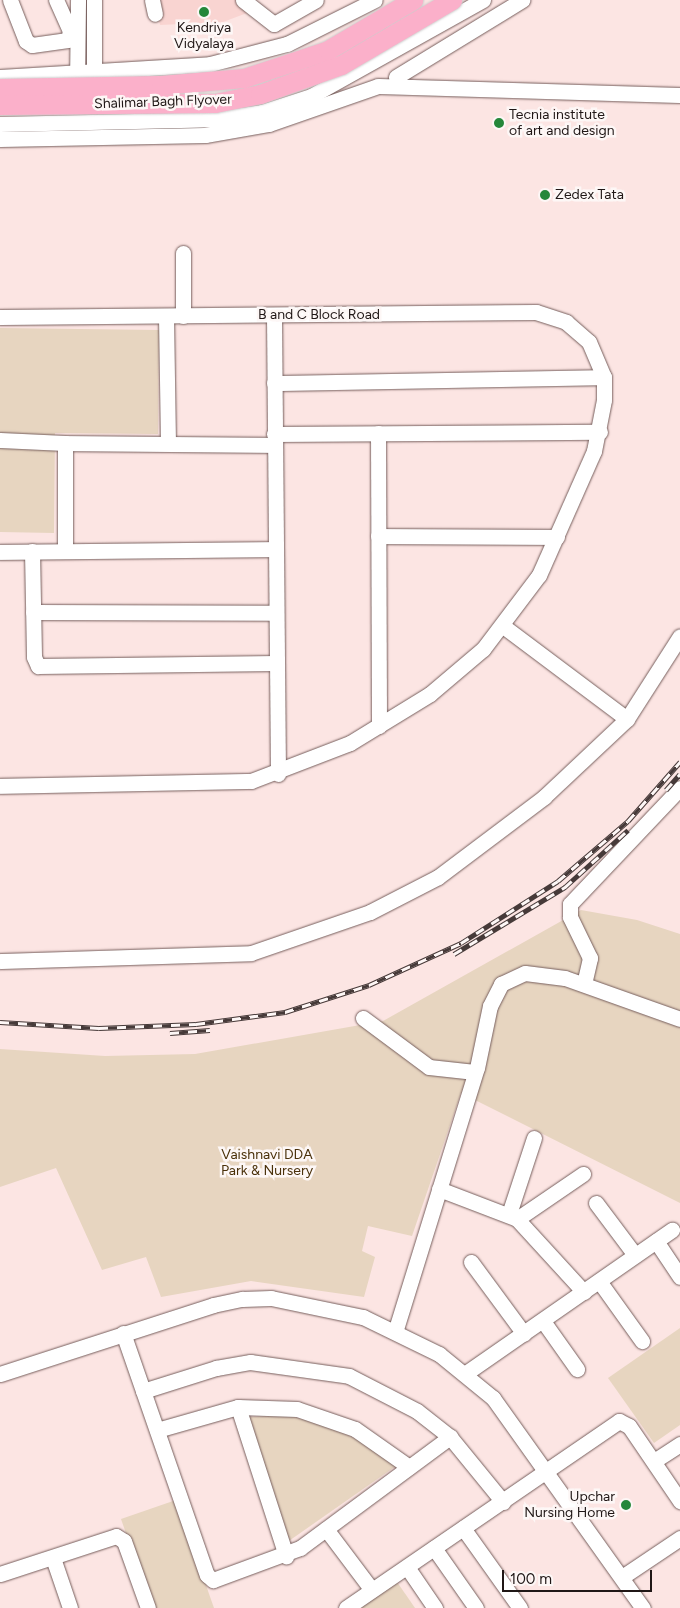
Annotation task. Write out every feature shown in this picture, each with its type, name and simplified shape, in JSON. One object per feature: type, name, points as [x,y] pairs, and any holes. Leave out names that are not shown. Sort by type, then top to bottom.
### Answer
[{"type":"main road","name":"Shalimar Bagh Flyover","points":[[0,88],[161,85],[244,78],[328,50],[413,0]]},
{"type":"main road","name":"Shalimar Bagh Flyover","points":[[0,105],[235,100],[341,65],[452,0]]},
{"type":"street","points":[[10,0],[26,41],[32,45],[68,40],[70,31],[56,0]]},
{"type":"street","points":[[77,123],[78,0]]},
{"type":"street","points":[[94,0],[94,123]]},
{"type":"street","points":[[243,0],[274,24],[311,1]]},
{"type":"street","points":[[0,77],[77,76],[191,66],[287,44],[375,0]]},
{"type":"street","points":[[0,124],[201,119],[248,122],[300,101],[395,52],[483,0]]},
{"type":"street","points":[[396,82],[522,0]]},
{"type":"street","points":[[395,52],[396,82]]},
{"type":"street","points":[[191,66],[176,81],[176,99],[188,114],[201,119]]},
{"type":"street","points":[[0,139],[194,136],[362,88],[396,82],[680,95]]},
{"type":"street","points":[[183,253],[183,316]]},
{"type":"street","name":"B and C Block Road","points":[[0,318],[505,311],[552,315],[589,342],[604,377]]},
{"type":"street","points":[[274,315],[275,613],[278,774]]},
{"type":"street","points":[[166,316],[168,444]]},
{"type":"street","points":[[0,786],[224,784],[278,774],[379,726],[448,682],[504,626],[539,575],[557,537],[600,432],[604,377],[274,383]]},
{"type":"street","points":[[0,440],[168,444],[378,433],[600,432]]},
{"type":"street","points":[[378,433],[379,726]]},
{"type":"street","points":[[65,442],[66,551]]},
{"type":"street","points":[[378,536],[557,537]]},
{"type":"street","points":[[0,552],[275,549]]},
{"type":"street","points":[[32,551],[34,662],[46,669],[276,663]]},
{"type":"street","points":[[33,612],[275,613]]},
{"type":"street","points":[[504,626],[627,719]]},
{"type":"street","points":[[0,961],[242,954],[362,915],[422,886],[458,862],[544,797],[627,719],[680,636]]},
{"type":"street","points":[[584,984],[590,958],[570,917],[570,904],[680,788]]},
{"type":"street","points":[[396,1329],[475,1072],[490,1006],[501,984],[524,973],[584,984],[680,1019]]},
{"type":"street","points":[[363,1018],[429,1067],[475,1072]]},
{"type":"street","points":[[513,1216],[534,1138]]},
{"type":"street","points":[[513,1216],[583,1174]]},
{"type":"street","points":[[439,1189],[513,1216],[584,1292]]},
{"type":"street","points":[[596,1204],[635,1256]]},
{"type":"street","points":[[466,1373],[672,1230]]},
{"type":"street","points":[[656,1241],[680,1277]]},
{"type":"street","points":[[471,1262],[524,1334]]},
{"type":"street","points":[[599,1281],[642,1341]]},
{"type":"street","points":[[1,1370],[213,1304],[257,1298],[302,1303],[396,1329],[466,1373],[493,1398],[549,1472],[643,1608]]},
{"type":"street","points":[[543,1321],[577,1369]]},
{"type":"street","points":[[123,1333],[210,1578],[219,1580],[286,1556],[326,1529],[450,1437]]},
{"type":"street","points":[[143,1392],[216,1368],[250,1362],[319,1369],[380,1389],[450,1437],[504,1502]]},
{"type":"street","points":[[157,1430],[238,1407],[270,1406],[325,1415],[355,1429],[409,1467]]},
{"type":"street","points":[[238,1407],[286,1556]]},
{"type":"street","points":[[346,1608],[549,1472],[619,1421],[629,1426],[680,1501]]},
{"type":"street","points":[[654,1461],[680,1444]]},
{"type":"street","points":[[463,1528],[520,1608]]},
{"type":"street","points":[[326,1529],[372,1590]]},
{"type":"street","points":[[0,1574],[53,1558],[112,1536],[121,1537],[148,1608]]},
{"type":"street","points":[[622,1577],[680,1538]]},
{"type":"street","points":[[434,1548],[476,1608]]},
{"type":"street","points":[[53,1558],[70,1608]]},
{"type":"street","points":[[407,1567],[435,1608]]},
{"type":"shaded area","name":"Kendriya Vidyalaya","points":[[154,0],[242,0],[255,10],[223,22],[160,25]]},
{"type":"green space","points":[[0,328],[159,330],[158,434],[55,433],[54,533],[0,532]]},
{"type":"green space","name":"Vaishnavi DDA Park & Nursery","points":[[581,910],[637,920],[680,934],[680,1203],[461,1093],[412,1236],[368,1226],[362,1251],[375,1257],[364,1297],[251,1281],[161,1297],[146,1257],[102,1270],[56,1168],[0,1187],[0,1049],[105,1056],[195,1054],[383,1021]]},
{"type":"green space","points":[[680,1328],[680,1425],[654,1443],[608,1378]]},
{"type":"green space","points":[[286,1415],[326,1425],[365,1443],[396,1466],[286,1543],[248,1417]]},
{"type":"green space","points":[[176,1500],[214,1608],[152,1608],[121,1519]]},
{"type":"green space","points":[[395,1579],[415,1608],[354,1608]]},
{"type":"railway","points":[[0,1022],[99,1028],[196,1024],[285,1012],[369,985],[461,943],[558,881],[628,821],[680,762]]},
{"type":"railway","points":[[666,790],[680,774]]},
{"type":"railway","points":[[454,954],[565,887],[628,830]]},
{"type":"railway","points":[[170,1033],[210,1030]]},
{"type":"place","name":"Kendriya Vidyalaya","points":[[204,12]]},
{"type":"place","name":"Tecnia institute of art and design","points":[[499,123]]},
{"type":"place","name":"Zedex Tata","points":[[545,195]]},
{"type":"place","name":"Upchar Nursing Home","points":[[626,1505]]}]
